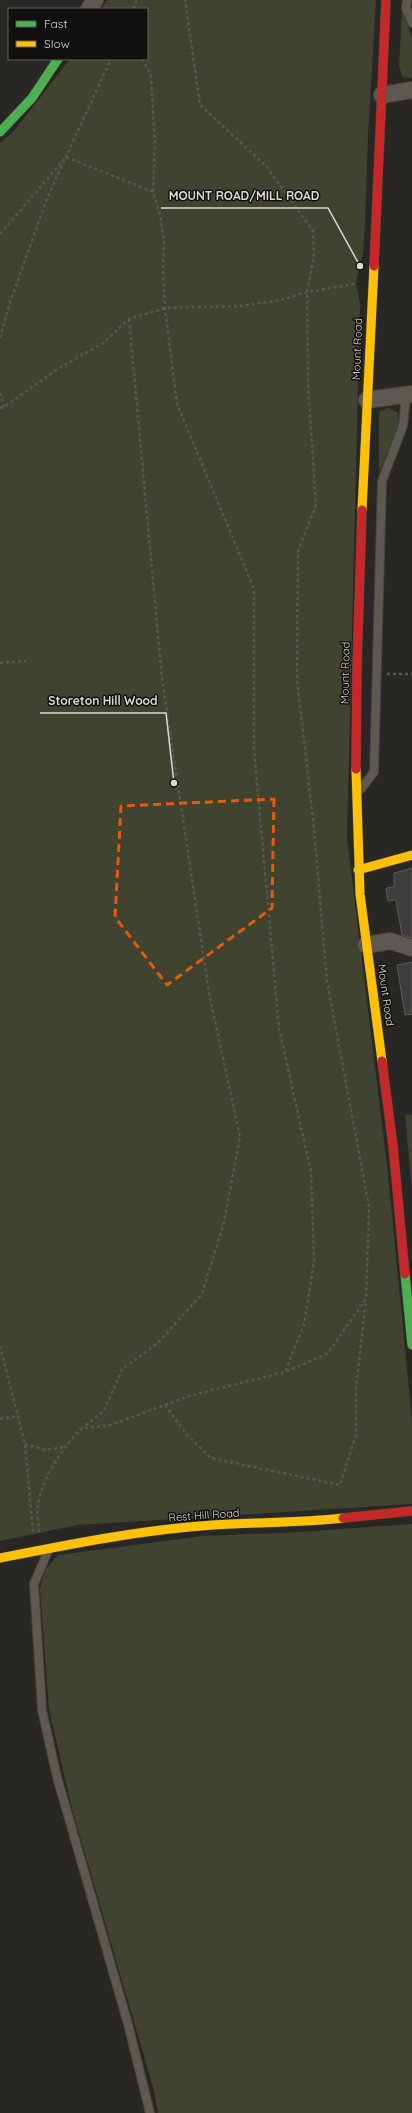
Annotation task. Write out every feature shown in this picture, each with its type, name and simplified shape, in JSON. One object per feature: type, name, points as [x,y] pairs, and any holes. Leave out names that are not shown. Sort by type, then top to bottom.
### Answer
[{"type":"main road","name":"Mount Road","points":[[386,0],[367,400],[357,667],[356,796],[358,870],[366,945],[393,1146],[412,1344]]},
{"type":"main road","points":[[0,132],[16,118],[36,94],[57,60]]},
{"type":"main road","points":[[358,870],[412,855]]},
{"type":"main road","name":"Rest Hill Road","points":[[0,1558],[121,1534],[213,1525],[299,1523],[412,1511]]},
{"type":"street","points":[[382,95],[412,90]]},
{"type":"street","points":[[367,400],[409,394]]},
{"type":"street","points":[[366,945],[390,941],[412,948]]},
{"type":"lane","points":[[407,0],[406,8],[412,23]]},
{"type":"lane","points":[[356,796],[374,772],[382,481],[403,426],[409,394]]},
{"type":"lane","points":[[50,1547],[34,1584],[42,1710],[57,1777],[128,2024],[150,2113]]},
{"type":"path","points":[[165,1405],[187,1435],[211,1458],[340,1485],[356,1435],[356,1388],[366,1299],[369,1207],[327,981],[314,829],[297,679],[298,552],[316,505],[308,383],[307,292],[314,257],[313,231],[267,166],[200,105],[185,0]]},
{"type":"path","points":[[0,338],[10,302],[48,196],[111,60]]},
{"type":"path","points":[[143,60],[151,75],[155,144],[153,192],[160,214],[164,241],[163,272],[165,308],[177,404],[254,588],[254,750],[279,1028],[311,1172],[314,1262],[304,1325],[285,1372]]},
{"type":"path","points":[[66,157],[153,192]]},
{"type":"path","points":[[0,234],[66,157]]},
{"type":"path","points":[[0,408],[4,407],[58,368],[102,344],[129,319],[165,308],[241,306],[281,300],[307,292],[356,283],[372,285]]},
{"type":"path","points":[[50,1547],[39,1533],[38,1505],[46,1480],[64,1447],[80,1429],[104,1411],[122,1369],[158,1343],[202,1294],[224,1222],[240,1137],[209,993],[162,679],[129,319]]},
{"type":"path","points":[[0,393],[4,407]]},
{"type":"path","points":[[0,662],[26,661]]},
{"type":"path","points":[[377,674],[412,674]]},
{"type":"path","points":[[80,1429],[111,1425],[189,1396],[285,1372],[327,1354],[366,1299]]},
{"type":"path","points":[[0,1346],[25,1444],[34,1534],[50,1547]]},
{"type":"path","points":[[0,1419],[17,1416]]},
{"type":"path","points":[[25,1444],[45,1450],[64,1447]]},
{"type":"highlighted area","points":[[274,799],[272,908],[167,985],[115,917],[121,806]]},
{"type":"green space","points":[[107,0],[376,0],[368,135],[365,226],[363,253],[356,283],[360,303],[347,838],[388,1174],[412,1421],[412,1504],[78,1525],[0,1541],[0,143],[14,131],[69,60],[148,60],[148,8],[102,8]]},
{"type":"green space","points":[[402,10],[412,38],[412,78],[403,77],[399,67]]},
{"type":"green space","points":[[389,408],[398,413],[399,426],[379,473],[379,411]]},
{"type":"green space","points":[[405,1114],[412,1115],[412,1193]]},
{"type":"green space","points":[[412,1524],[412,2113],[158,2113],[153,2087],[72,1809],[49,1709],[40,1589],[45,1570],[58,1555],[203,1536],[300,1532]]},
{"type":"building","points":[[412,868],[412,938],[402,935],[396,900],[388,901],[386,888],[394,887],[394,873]]},
{"type":"building","points":[[412,962],[412,1014],[405,1015],[397,965]]},
{"type":"traffic: fast","points":[[0,132],[32,98],[57,60]]},
{"type":"traffic: fast","points":[[405,1274],[412,1345]]},
{"type":"traffic: slow","points":[[362,510],[374,266]]},
{"type":"traffic: slow","points":[[356,769],[360,894],[382,1061]]},
{"type":"traffic: slow","points":[[358,870],[412,855]]},
{"type":"traffic: slow","points":[[0,1558],[159,1530],[213,1525],[311,1521],[343,1518]]},
{"type":"traffic: jam","points":[[374,266],[386,0]]},
{"type":"traffic: jam","points":[[356,769],[357,667],[362,510]]},
{"type":"traffic: jam","points":[[382,1061],[393,1146],[405,1274]]},
{"type":"traffic: jam","points":[[343,1518],[412,1511]]},
{"type":"place","name":"MOUNT ROAD/MILL ROAD","points":[[360,266]]},
{"type":"place","name":"Storeton Hill Wood","points":[[174,783]]}]
